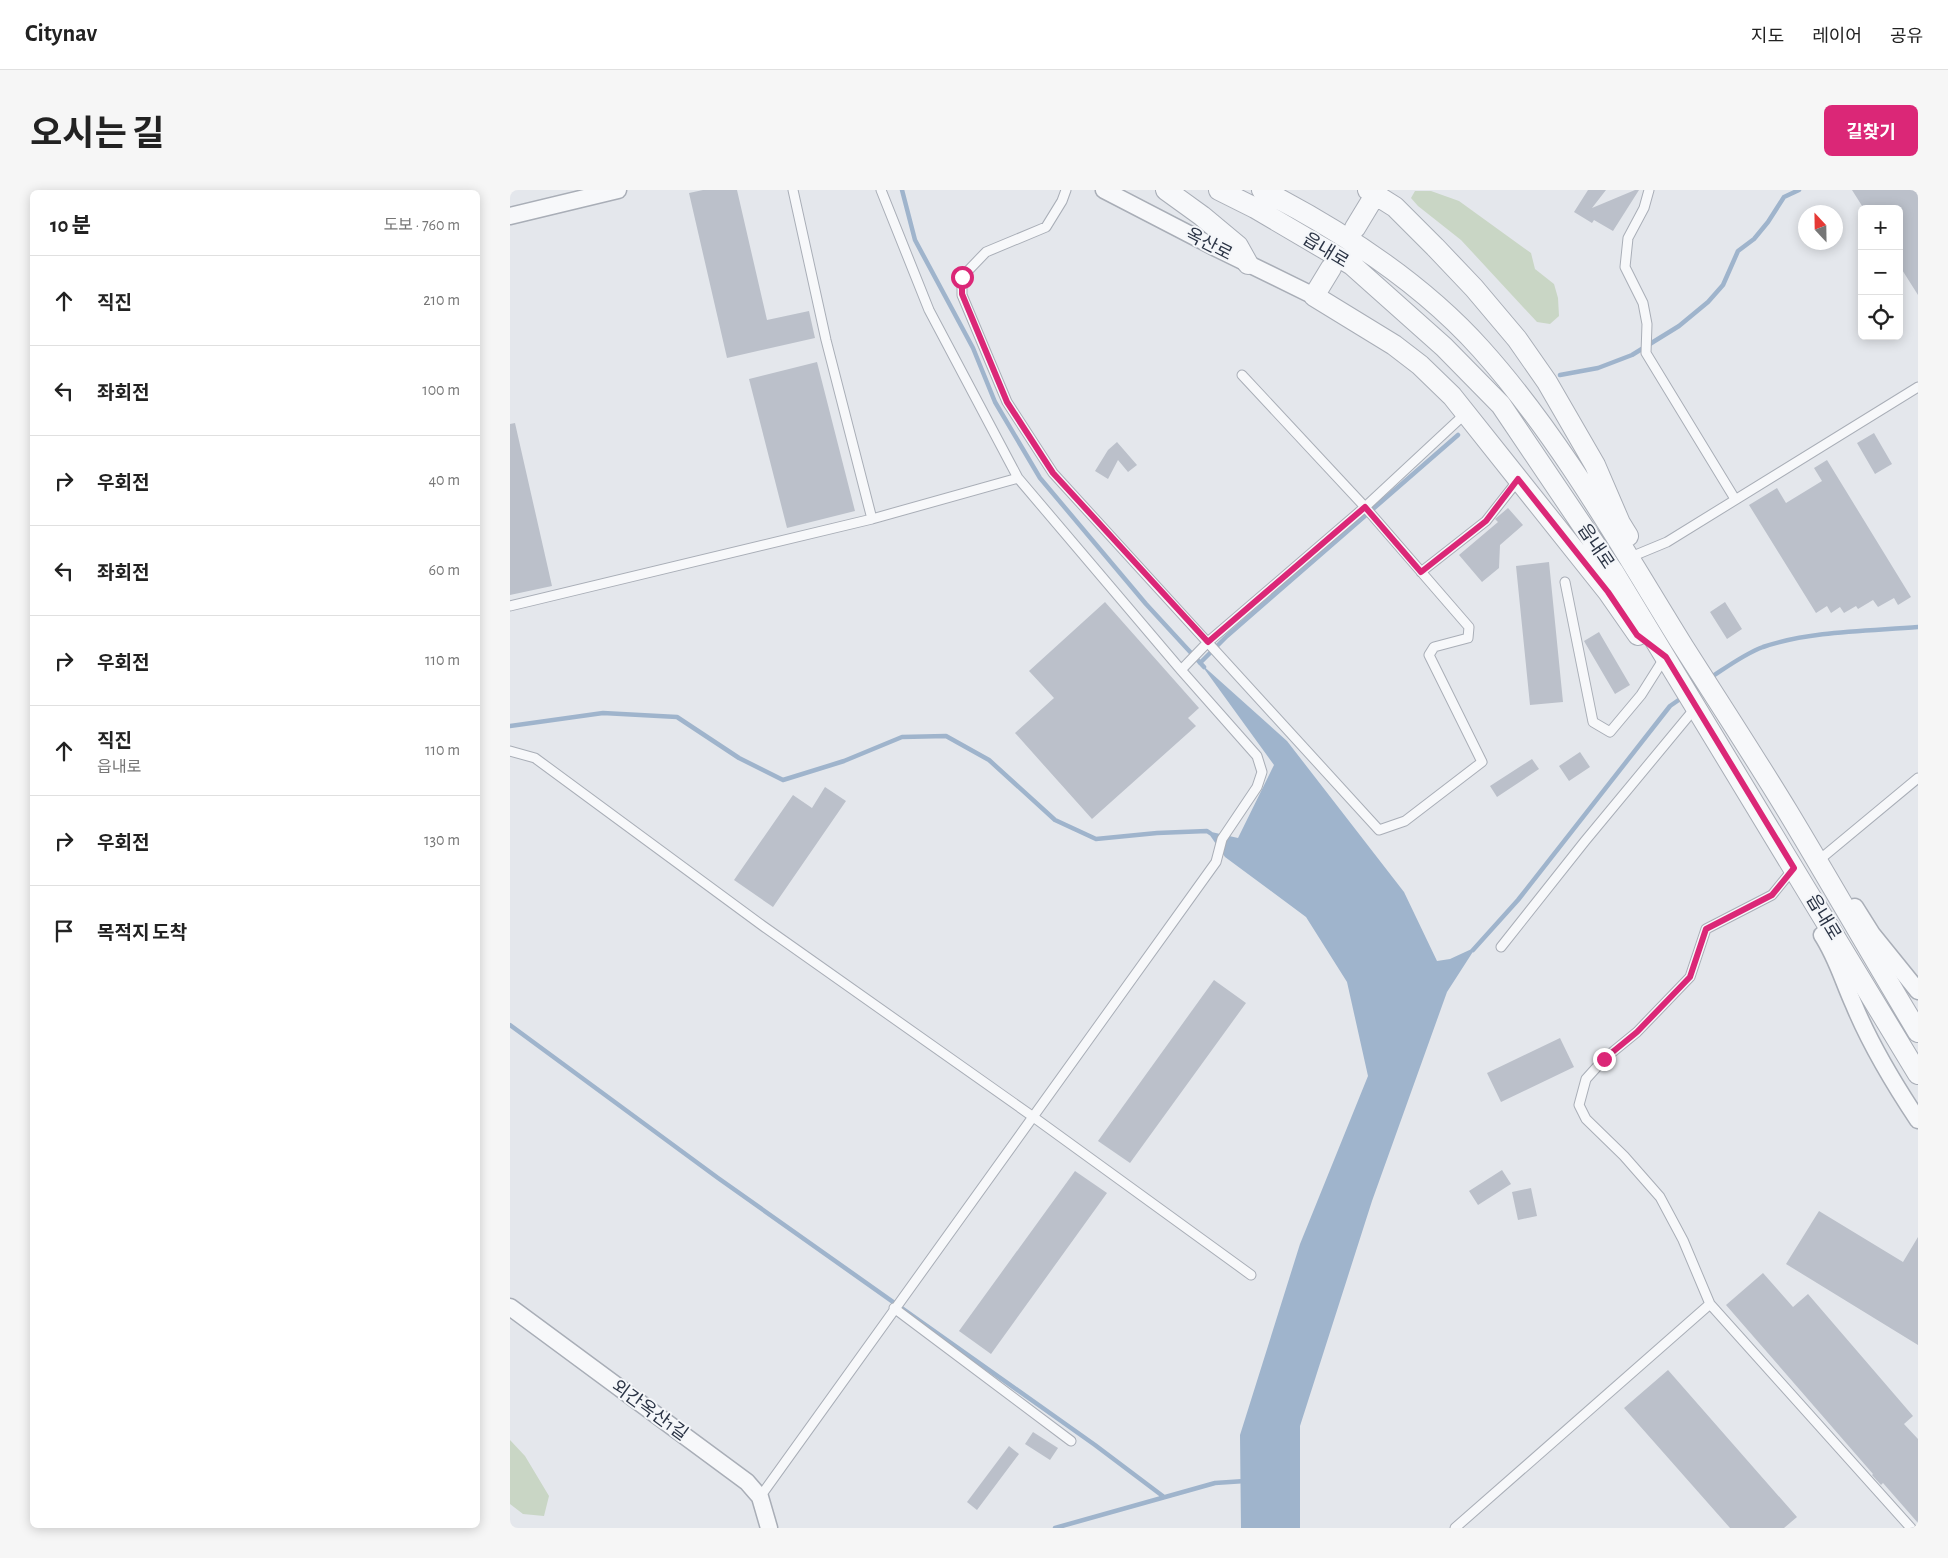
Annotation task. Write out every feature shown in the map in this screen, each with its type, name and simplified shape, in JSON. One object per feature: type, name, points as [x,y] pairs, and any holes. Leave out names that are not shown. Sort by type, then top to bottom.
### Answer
[{"type":"street","points":[[510,216],[618,190]]},
{"type":"street","name":"옥산로","points":[[1104,190],[1314,296]]},
{"type":"street","points":[[1166,190],[1202,216],[1238,246],[1248,264]]},
{"type":"street","name":"읍내로","points":[[1219,190],[1255,208],[1352,265],[1444,347],[1501,405],[1613,570],[1918,1074]]},
{"type":"street","name":"읍내로","points":[[1262,190],[1308,213],[1362,247],[1406,280],[1460,328],[1503,375],[1554,443],[1597,509],[1774,791],[1918,1032]]},
{"type":"street","points":[[1355,228],[1375,192],[1395,207],[1435,246],[1517,339],[1547,382],[1595,465],[1620,523],[1638,554],[1716,672],[1774,791],[1815,842],[1872,934],[1918,991]]},
{"type":"street","points":[[1331,268],[1314,296],[1394,345],[1420,365],[1452,396],[1608,592],[1637,635],[1666,657]]},
{"type":"street","points":[[1794,868],[1795,889],[1830,947],[1867,1035],[1899,1092],[1918,1120]]},
{"type":"street","name":"외간옥산1길","points":[[510,1308],[747,1482],[760,1497],[769,1528]]},
{"type":"lane","points":[[793,190],[826,340],[872,519]]},
{"type":"lane","points":[[760,1497],[1216,862],[1222,839],[1257,787],[1262,772],[1258,756],[1181,670],[1018,478],[930,310],[881,190]]},
{"type":"lane","points":[[1066,190],[1062,201],[1046,227],[986,252],[962,277],[962,294],[1007,402],[1053,473],[1379,830],[1405,820],[1482,762],[1428,655],[1434,647],[1468,638],[1469,627],[1365,507],[1242,375]]},
{"type":"lane","points":[[1650,190],[1644,208],[1628,238],[1625,267],[1643,303],[1647,324],[1646,353],[1735,499]]},
{"type":"lane","points":[[1638,554],[1667,542],[1918,388]]},
{"type":"lane","points":[[1181,670],[1208,642],[1365,507],[1466,413]]},
{"type":"lane","points":[[510,606],[872,519],[1018,478]]},
{"type":"lane","points":[[1421,572],[1486,521],[1518,479]]},
{"type":"lane","points":[[1564,582],[1592,722],[1610,732],[1641,695],[1666,657]]},
{"type":"lane","points":[[1501,947],[1585,841],[1690,698]]},
{"type":"lane","points":[[510,751],[535,758],[763,926],[1032,1116],[1251,1276]]},
{"type":"lane","points":[[1824,856],[1918,778]]},
{"type":"lane","points":[[1794,868],[1772,895],[1706,929],[1690,977],[1637,1032],[1604,1059],[1592,1072],[1586,1079],[1579,1105],[1586,1119],[1624,1156],[1660,1197],[1683,1240],[1710,1304],[1911,1528]]},
{"type":"lane","points":[[1455,1528],[1710,1304]]},
{"type":"lane","points":[[894,1308],[1071,1441]]},
{"type":"green space","points":[[1415,191],[1431,191],[1459,201],[1531,253],[1535,269],[1554,284],[1558,298],[1559,316],[1550,324],[1537,322],[1461,240],[1418,206],[1411,198]]},
{"type":"green space","points":[[510,1440],[525,1456],[549,1496],[544,1516],[523,1514],[510,1504]]},
{"type":"water","points":[[1200,663],[1287,741],[1404,892],[1437,961],[1450,959],[1476,947],[1447,992],[1372,1201],[1300,1426],[1300,1528],[1241,1528],[1240,1435],[1300,1244],[1368,1076],[1347,982],[1306,917],[1225,857],[1207,831],[1238,838],[1274,765]]},
{"type":"building","points":[[703,190],[737,190],[767,320],[809,311],[815,338],[727,358],[689,193]]},
{"type":"building","points":[[1588,190],[1606,190],[1592,208],[1639,190],[1613,231],[1594,220],[1592,223],[1574,212]]},
{"type":"building","points":[[1852,190],[1918,190],[1918,295],[1903,271],[1903,205],[1861,205]]},
{"type":"building","points":[[817,362],[855,511],[787,528],[749,379]]},
{"type":"building","points":[[515,423],[552,586],[510,595],[510,424]]},
{"type":"building","points":[[1874,433],[1892,464],[1875,474],[1857,443]]},
{"type":"building","points":[[1117,442],[1137,465],[1128,472],[1118,460],[1108,479],[1095,471],[1108,450]]},
{"type":"building","points":[[1827,460],[1911,597],[1898,605],[1894,598],[1878,607],[1873,600],[1858,609],[1856,606],[1844,613],[1840,607],[1831,613],[1827,606],[1816,613],[1749,505],[1777,488],[1786,503],[1822,481],[1814,468]]},
{"type":"building","points":[[1508,508],[1523,525],[1500,545],[1499,568],[1482,582],[1459,555],[1498,522],[1495,519]]},
{"type":"building","points":[[1549,562],[1563,702],[1530,705],[1516,566]]},
{"type":"building","points":[[1105,602],[1199,708],[1188,718],[1196,726],[1092,819],[1015,733],[1054,698],[1029,671]]},
{"type":"building","points":[[1725,602],[1742,629],[1727,639],[1710,612]]},
{"type":"building","points":[[1599,632],[1630,685],[1615,694],[1584,641]]},
{"type":"building","points":[[1580,752],[1590,767],[1569,781],[1559,766]]},
{"type":"building","points":[[1532,759],[1539,769],[1497,797],[1490,786]]},
{"type":"building","points":[[825,787],[846,801],[773,907],[734,880],[793,795],[812,808]]},
{"type":"building","points":[[1214,980],[1246,1003],[1130,1163],[1098,1141]]},
{"type":"building","points":[[1560,1038],[1574,1067],[1501,1102],[1487,1073]]},
{"type":"building","points":[[1502,1170],[1511,1184],[1478,1205],[1469,1191]]},
{"type":"building","points":[[1075,1171],[1107,1193],[991,1354],[959,1331]]},
{"type":"building","points":[[1531,1188],[1537,1216],[1518,1220],[1512,1192]]},
{"type":"building","points":[[1819,1211],[1903,1262],[1918,1237],[1918,1345],[1786,1264]]},
{"type":"building","points":[[1763,1273],[1793,1307],[1808,1294],[1913,1416],[1904,1424],[1918,1439],[1918,1523],[1883,1483],[1881,1485],[1872,1475],[1726,1305]]},
{"type":"building","points":[[1668,1370],[1797,1517],[1784,1528],[1730,1528],[1624,1408]]},
{"type":"building","points":[[1033,1432],[1058,1448],[1050,1460],[1025,1444]]},
{"type":"building","points":[[1009,1446],[1019,1454],[977,1510],[967,1502]]},
{"type":"waterway","points":[[902,190],[915,240],[973,348],[995,402],[1040,478],[1146,604],[1204,667]]},
{"type":"waterway","points":[[1560,375],[1598,368],[1632,355],[1679,326],[1708,302],[1723,285],[1738,251],[1754,239],[1768,222],[1784,197],[1799,190]]},
{"type":"waterway","points":[[1200,663],[1227,636],[1458,435]]},
{"type":"waterway","points":[[1710,678],[1749,653],[1781,642],[1839,632],[1918,627]]},
{"type":"waterway","points":[[1473,950],[1518,900],[1670,706],[1683,697]]},
{"type":"waterway","points":[[510,726],[603,713],[677,717],[739,758],[783,780],[844,761],[902,737],[946,736],[989,760],[1055,820],[1096,839],[1157,833],[1207,831],[1210,833]]},
{"type":"waterway","points":[[510,1025],[718,1178],[1095,1445],[1164,1497]]},
{"type":"waterway","points":[[1055,1528],[1215,1483],[1245,1481]]},
{"type":"route","points":[[962,277],[962,294],[1007,402],[1053,473],[1208,642],[1365,507],[1421,572],[1486,521],[1518,479],[1608,592],[1637,635],[1666,657],[1794,868],[1772,895],[1706,929],[1690,977],[1637,1032],[1604,1059]]}]
